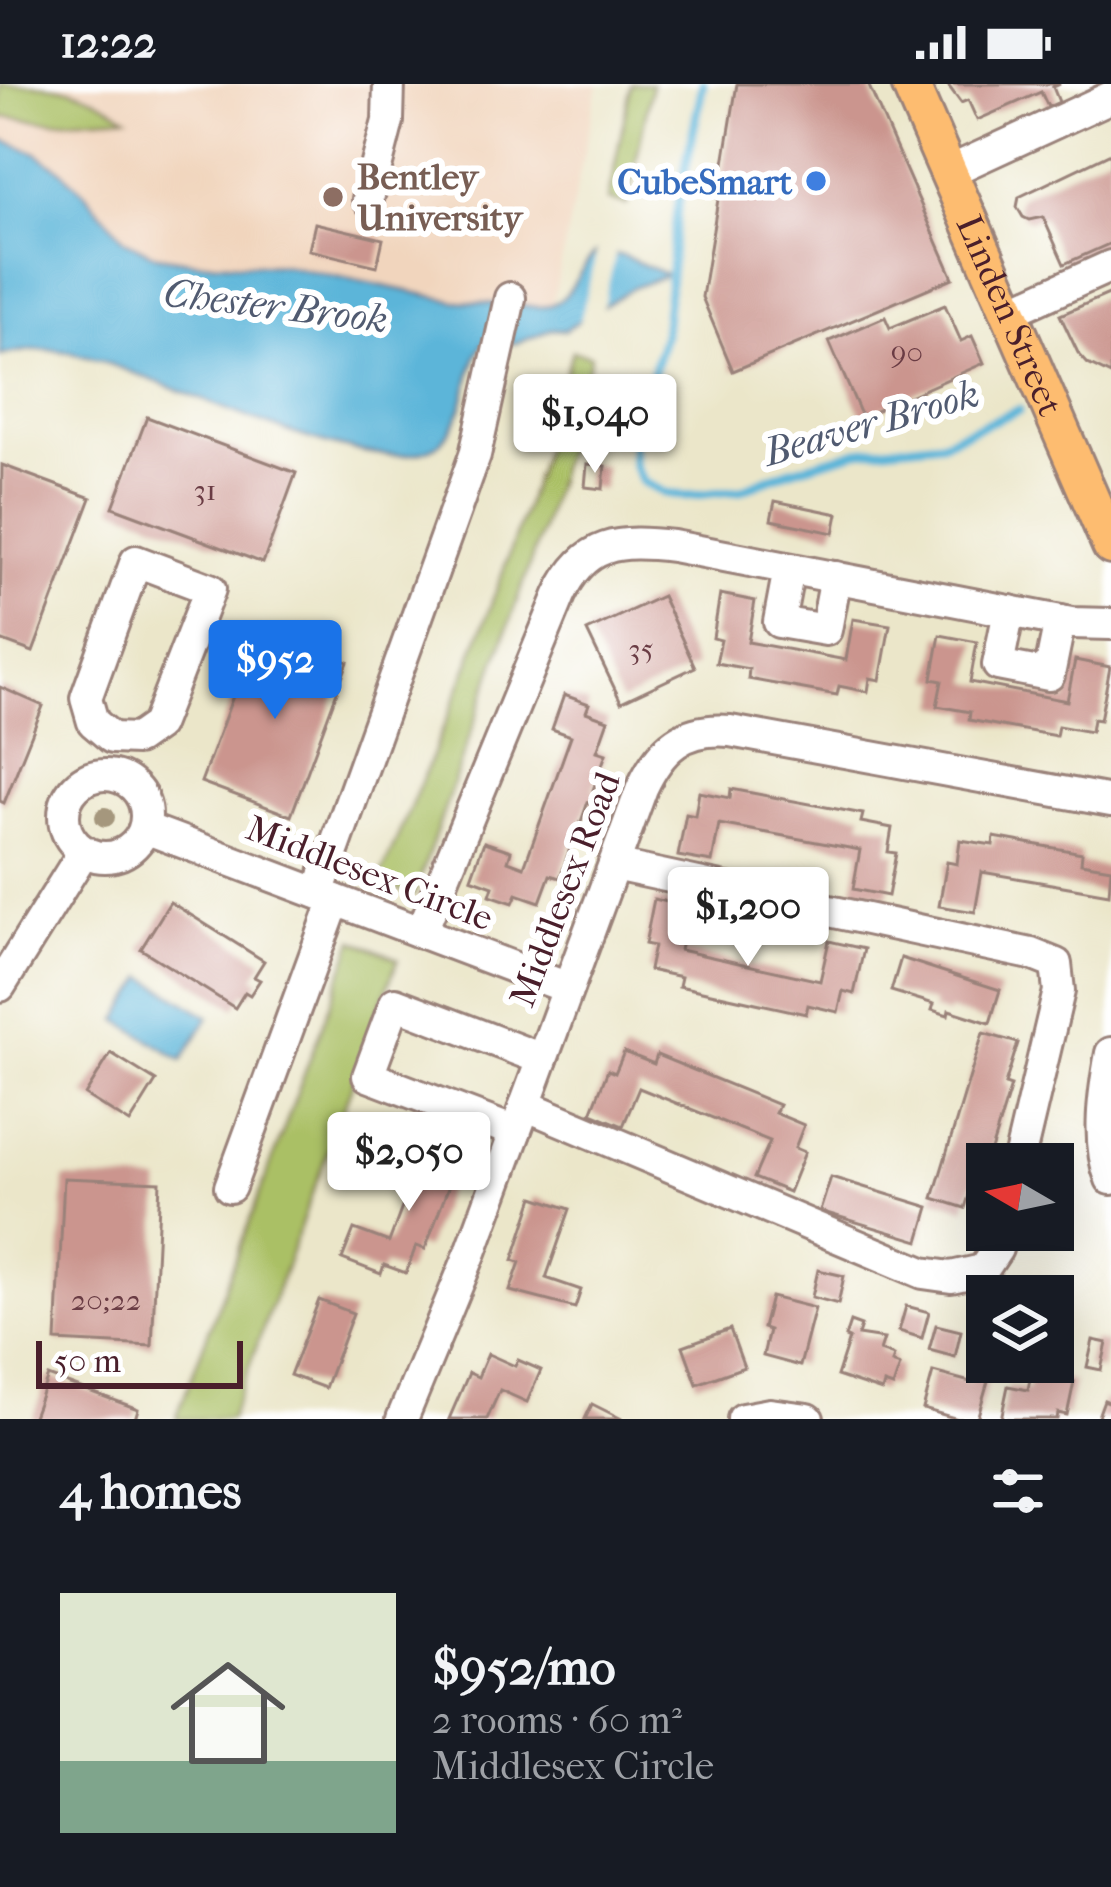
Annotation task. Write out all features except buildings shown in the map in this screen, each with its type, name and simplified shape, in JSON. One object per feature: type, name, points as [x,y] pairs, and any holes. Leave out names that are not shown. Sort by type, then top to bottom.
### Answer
[{"type":"main road","name":"Linden Street","points":[[910,84],[1111,546]]},
{"type":"street","points":[[368,199],[388,121],[389,84]]},
{"type":"street","points":[[948,172],[1111,97]]},
{"type":"street","points":[[1009,312],[1111,266]]},
{"type":"street","points":[[230,1187],[475,454],[510,298]]},
{"type":"street","points":[[421,933],[560,595],[581,560],[603,548],[638,542],[1060,621],[1111,624]]},
{"type":"street","points":[[136,561],[210,589],[157,725],[137,739],[119,739],[93,722],[86,698],[136,561]]},
{"type":"street","points":[[788,569],[779,622],[826,630],[836,577]]},
{"type":"street","points":[[1009,611],[998,665],[1049,675],[1060,621]]},
{"type":"street","name":"Middlesex Road","points":[[402,1419],[654,764],[678,739],[703,730],[744,734],[1111,801]]},
{"type":"street","points":[[112,775],[119,739]]},
{"type":"street","points":[[112,775],[131,783],[143,798],[145,828],[136,844],[120,854],[101,857],[84,851],[68,833],[67,801],[75,787],[89,778],[112,775]]},
{"type":"street","name":"Middlesex Circle","points":[[145,828],[568,988]]},
{"type":"street","points":[[3,976],[84,851]]},
{"type":"street","points":[[614,865],[1031,954],[1056,964],[1059,992],[1023,1143]]},
{"type":"street","points":[[542,1059],[395,1003],[368,1076],[520,1119],[923,1273],[951,1276],[982,1270],[996,1251]]},
{"type":"street","points":[[1109,1174],[1104,1097],[1111,1053]]},
{"type":"street","points":[[742,1419],[781,1414],[808,1419]]},
{"type":"shaded area","name":"Bentley University","points":[[0,84],[598,84],[552,306],[541,307],[455,301],[282,265],[157,256],[125,241],[37,153],[0,139]]},
{"type":"green space","points":[[0,84],[66,88],[126,116],[53,121],[0,117]]},
{"type":"green space","points":[[631,84],[652,84],[627,205],[608,200]]},
{"type":"green space","points":[[572,351],[591,356],[542,529],[414,896],[378,882],[485,621],[532,487]]},
{"type":"green space","points":[[354,940],[398,959],[230,1419],[176,1419]]},
{"type":"water","name":"Chester Brook","points":[[0,139],[37,153],[58,168],[125,240],[157,256],[282,265],[455,301],[541,307],[561,300],[597,252],[623,256],[668,275],[632,288],[565,330],[552,329],[518,343],[484,343],[457,418],[440,442],[410,454],[366,452],[255,420],[92,359],[48,349],[0,356]]},
{"type":"water","points":[[145,977],[209,1017],[182,1060],[118,1020]]},
{"type":"pier","points":[[598,246],[617,248],[601,314],[578,329]]},
{"type":"waterway","name":"Beaver Brook","points":[[703,84],[677,210],[664,334],[633,440],[634,465],[643,482],[665,493],[686,496],[741,490],[858,451],[941,442],[1019,410]]},
{"type":"place","name":"CubeSmart","points":[[816,181]]},
{"type":"place","name":"Bentley University","points":[[333,197]]}]
